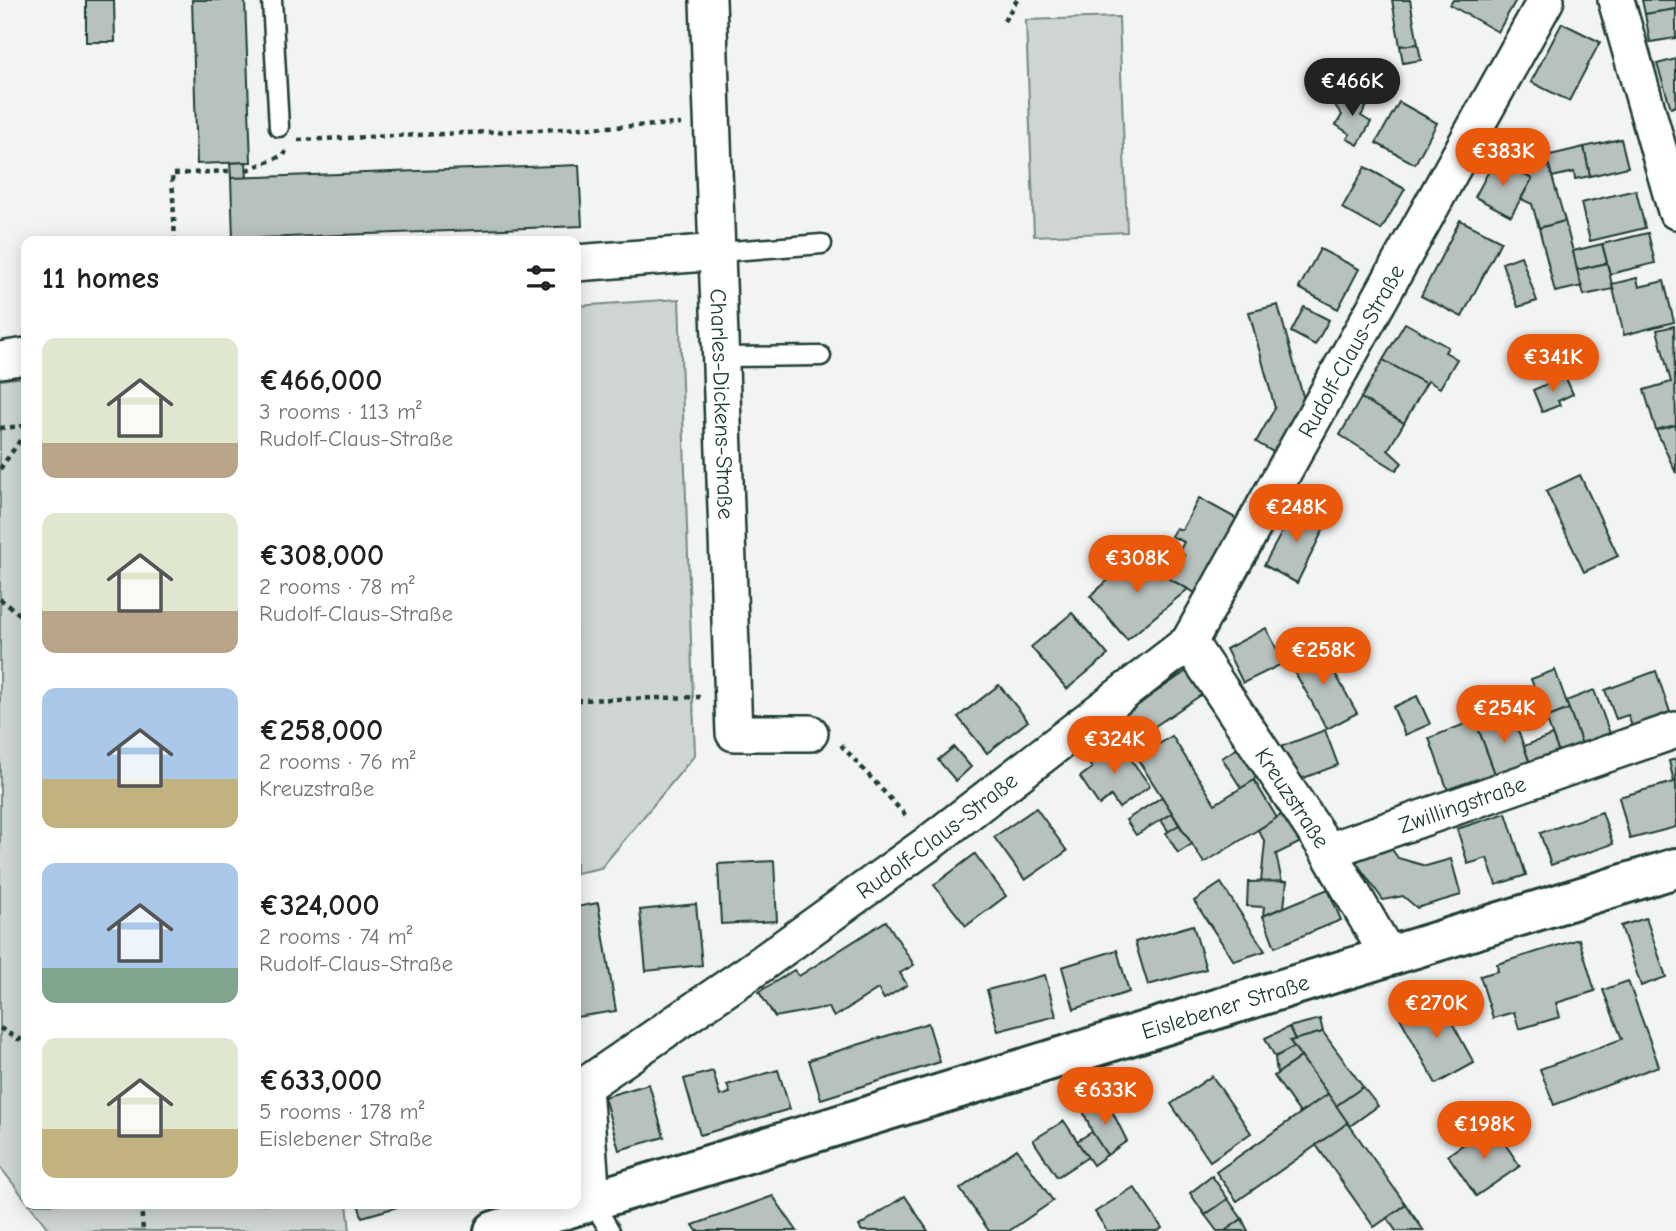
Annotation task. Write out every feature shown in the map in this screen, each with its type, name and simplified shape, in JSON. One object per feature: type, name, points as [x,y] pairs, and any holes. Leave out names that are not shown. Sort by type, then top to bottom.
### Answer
[{"type":"street","name":"Charles-Dickens-Straße","points":[[708,0],[723,356],[734,733],[810,733]]},
{"type":"street","name":"Rudolf-Claus-Straße","points":[[601,1216],[584,1086],[750,972],[929,843],[1189,642],[1546,0]]},
{"type":"street","points":[[1616,0],[1676,212]]},
{"type":"street","points":[[581,263],[719,253]]},
{"type":"street","points":[[0,360],[21,357]]},
{"type":"street","name":"Kreuzstraße","points":[[1189,642],[1328,851],[1389,957]]},
{"type":"street","name":"Zwillingstraße","points":[[1328,851],[1676,730]]},
{"type":"street","name":"Eislebener Straße","points":[[494,1231],[601,1216],[1389,957],[1676,868]]},
{"type":"lane","points":[[272,0],[285,133]]},
{"type":"lane","points":[[719,253],[822,244]]},
{"type":"lane","points":[[723,356],[821,356]]},
{"type":"path","points":[[1004,21],[1017,0]]},
{"type":"path","points":[[285,133],[713,122]]},
{"type":"path","points":[[247,170],[285,155],[288,148]]},
{"type":"path","points":[[175,236],[172,174],[230,171]]},
{"type":"path","points":[[0,428],[21,426]]},
{"type":"path","points":[[0,469],[21,439]]},
{"type":"path","points":[[0,598],[21,616]]},
{"type":"path","points":[[581,700],[733,696]]},
{"type":"path","points":[[810,733],[832,736],[929,843]]},
{"type":"path","points":[[0,1028],[21,1039]]},
{"type":"path","points":[[141,1209],[142,1231]]},
{"type":"shaded area","points":[[1119,17],[1127,232],[1034,236],[1026,20]]},
{"type":"shaded area","points":[[679,299],[695,755],[601,868],[581,872],[581,306]]},
{"type":"shaded area","points":[[21,378],[21,1194],[0,1167],[0,380]]},
{"type":"shaded area","points":[[33,1209],[348,1209],[350,1231],[50,1231]]},
{"type":"building","points":[[86,0],[114,0],[115,42],[86,42]]},
{"type":"building","points":[[192,0],[245,0],[251,162],[197,164]]},
{"type":"building","points":[[1392,0],[1410,0],[1418,44],[1400,46]]},
{"type":"building","points":[[1453,0],[1516,0],[1498,32],[1450,5]]},
{"type":"building","points":[[1642,0],[1676,0],[1676,9],[1645,14]]},
{"type":"building","points":[[1676,9],[1676,38],[1650,42],[1645,14]]},
{"type":"building","points":[[1562,23],[1600,42],[1569,101],[1531,82]]},
{"type":"building","points":[[1418,44],[1421,60],[1403,63],[1400,46]]},
{"type":"building","points":[[1676,59],[1676,106],[1671,108],[1657,64]]},
{"type":"building","points":[[1342,93],[1350,101],[1354,96],[1368,104],[1361,116],[1371,122],[1358,145],[1347,139],[1350,134],[1336,125],[1342,115],[1334,104]]},
{"type":"building","points":[[1399,102],[1437,123],[1415,164],[1376,143]]},
{"type":"building","points":[[1621,139],[1628,167],[1590,176],[1584,147]]},
{"type":"building","points":[[1584,147],[1590,176],[1575,179],[1574,172],[1552,177],[1546,156]]},
{"type":"building","points":[[1495,159],[1532,179],[1511,216],[1475,197]]},
{"type":"building","points":[[246,162],[247,178],[231,178],[230,163]]},
{"type":"building","points":[[579,165],[582,226],[314,236],[233,236],[231,178]]},
{"type":"building","points":[[1549,166],[1565,221],[1539,228],[1532,204],[1521,199],[1532,179],[1524,174]]},
{"type":"building","points":[[1365,167],[1405,189],[1381,230],[1342,208]]},
{"type":"building","points":[[1636,190],[1645,228],[1590,241],[1581,203]]},
{"type":"building","points":[[1460,220],[1501,241],[1462,317],[1421,296]]},
{"type":"building","points":[[1565,221],[1582,286],[1555,292],[1539,228]]},
{"type":"building","points":[[1648,233],[1655,263],[1610,274],[1602,244]]},
{"type":"building","points":[[1602,244],[1607,263],[1577,270],[1573,251]]},
{"type":"building","points":[[1320,249],[1359,269],[1338,309],[1299,288]]},
{"type":"building","points":[[1521,256],[1537,301],[1518,307],[1502,263]]},
{"type":"building","points":[[1607,263],[1613,289],[1584,295],[1577,270]]},
{"type":"building","points":[[1637,278],[1639,287],[1664,281],[1674,322],[1624,335],[1612,284]]},
{"type":"building","points":[[1278,305],[1304,400],[1275,453],[1256,442],[1275,408],[1249,312]]},
{"type":"building","points":[[1304,307],[1329,320],[1315,345],[1291,332]]},
{"type":"building","points":[[1405,323],[1448,347],[1445,352],[1457,359],[1440,388],[1428,381],[1426,384],[1383,360]]},
{"type":"building","points":[[1674,326],[1676,425],[1656,430],[1644,390],[1671,382],[1657,330]]},
{"type":"building","points":[[1383,360],[1426,384],[1404,423],[1361,398]]},
{"type":"building","points":[[1565,376],[1573,394],[1558,401],[1560,405],[1542,412],[1533,390]]},
{"type":"building","points":[[1361,398],[1404,423],[1388,450],[1402,463],[1396,470],[1340,435]]},
{"type":"building","points":[[1676,425],[1676,473],[1656,430]]},
{"type":"building","points":[[1580,475],[1618,556],[1584,572],[1546,491]]},
{"type":"building","points":[[1199,498],[1239,520],[1199,595],[1169,579],[1184,555],[1179,552],[1184,542],[1171,536],[1176,528],[1182,530]]},
{"type":"building","points":[[1296,506],[1327,522],[1297,583],[1264,565]]},
{"type":"building","points":[[1144,549],[1169,579],[1188,589],[1127,640],[1090,596]]},
{"type":"building","points":[[1072,613],[1108,655],[1067,689],[1031,647]]},
{"type":"building","points":[[1266,628],[1284,663],[1243,683],[1226,649]]},
{"type":"building","points":[[1320,646],[1357,713],[1327,729],[1289,662]]},
{"type":"building","points":[[1191,668],[1207,691],[1127,745],[1111,723]]},
{"type":"building","points":[[1555,670],[1569,709],[1546,718],[1531,679]]},
{"type":"building","points":[[1656,671],[1672,718],[1634,732],[1628,715],[1616,719],[1605,690]]},
{"type":"building","points":[[999,685],[1028,721],[987,753],[958,717]]},
{"type":"building","points":[[1594,690],[1612,739],[1584,750],[1566,701]]},
{"type":"building","points":[[1417,696],[1430,724],[1405,735],[1393,707]]},
{"type":"building","points":[[1510,708],[1532,769],[1498,782],[1475,720]]},
{"type":"building","points":[[1569,709],[1584,750],[1561,758],[1546,718]]},
{"type":"building","points":[[1475,720],[1498,782],[1451,799],[1429,738]]},
{"type":"building","points":[[1325,730],[1338,765],[1293,782],[1280,747]]},
{"type":"building","points":[[1552,735],[1561,758],[1532,769],[1524,746]]},
{"type":"building","points":[[1172,736],[1215,804],[1254,780],[1277,818],[1204,863],[1137,758]]},
{"type":"building","points":[[1117,740],[1150,786],[1119,808],[1111,796],[1099,805],[1080,777],[1092,768],[1087,761]]},
{"type":"building","points":[[1241,746],[1257,771],[1254,780],[1241,788],[1222,758]]},
{"type":"building","points":[[954,747],[971,767],[956,781],[938,760]]},
{"type":"building","points":[[1676,759],[1676,827],[1630,839],[1619,797],[1674,782],[1669,761]]},
{"type":"building","points":[[1162,797],[1172,813],[1136,835],[1126,820]]},
{"type":"building","points":[[1036,808],[1067,851],[1025,880],[994,837]]},
{"type":"building","points":[[1602,812],[1613,844],[1551,865],[1540,833]]},
{"type":"building","points":[[1172,813],[1179,825],[1169,832],[1161,820]]},
{"type":"building","points":[[1284,813],[1301,842],[1276,854],[1282,882],[1261,882],[1265,842],[1258,830]]},
{"type":"building","points":[[1506,813],[1526,875],[1496,885],[1487,858],[1468,864],[1457,829]]},
{"type":"building","points":[[1179,825],[1192,844],[1178,853],[1166,833]]},
{"type":"building","points":[[1386,841],[1398,858],[1426,866],[1451,859],[1461,895],[1417,908],[1403,896],[1383,900],[1356,862]]},
{"type":"building","points":[[975,854],[1006,896],[966,926],[934,885]]},
{"type":"building","points":[[774,861],[777,921],[721,924],[718,864]]},
{"type":"building","points":[[1287,881],[1284,907],[1263,916],[1264,907],[1247,906],[1248,882]]},
{"type":"building","points":[[1221,883],[1265,951],[1234,961],[1194,901]]},
{"type":"building","points":[[1328,889],[1341,920],[1275,947],[1263,916]]},
{"type":"building","points":[[598,903],[616,1011],[581,1016],[581,906]]},
{"type":"building","points":[[696,904],[702,965],[646,971],[640,910]]},
{"type":"building","points":[[1646,918],[1666,977],[1641,986],[1621,926]]},
{"type":"building","points":[[886,921],[914,965],[900,973],[907,985],[884,999],[878,989],[834,1017],[828,1007],[775,1017],[759,992],[794,970],[799,976]]},
{"type":"building","points":[[1193,925],[1206,969],[1148,985],[1135,942]]},
{"type":"building","points":[[1579,939],[1595,991],[1556,1003],[1560,1017],[1519,1029],[1514,1012],[1493,1018],[1480,976],[1498,971],[1497,964]]},
{"type":"building","points":[[1117,950],[1129,992],[1074,1009],[1062,967]]},
{"type":"building","points":[[1045,975],[1056,1016],[998,1031],[987,990]]},
{"type":"building","points":[[1628,981],[1659,1066],[1554,1105],[1540,1069],[1622,1039],[1603,990]]},
{"type":"building","points":[[1437,995],[1474,1063],[1436,1084],[1399,1016]]},
{"type":"building","points":[[1320,1019],[1323,1032],[1295,1040],[1289,1027]]},
{"type":"building","points":[[928,1023],[940,1062],[821,1099],[809,1060]]},
{"type":"building","points":[[1289,1027],[1295,1040],[1290,1041],[1294,1047],[1275,1057],[1265,1038]]},
{"type":"building","points":[[1323,1032],[1363,1087],[1336,1106],[1290,1041]]},
{"type":"building","points":[[1294,1047],[1301,1057],[1277,1074],[1275,1057]]},
{"type":"building","points":[[1301,1057],[1328,1094],[1300,1113],[1274,1076]]},
{"type":"building","points":[[778,1070],[790,1109],[700,1135],[684,1079],[713,1071],[720,1096],[730,1093],[727,1085]]},
{"type":"building","points":[[1212,1076],[1251,1133],[1210,1161],[1171,1104]]},
{"type":"building","points":[[649,1084],[664,1137],[619,1150],[604,1097]]},
{"type":"building","points":[[1363,1087],[1378,1106],[1350,1126],[1336,1106]]},
{"type":"building","points":[[1328,1094],[1348,1123],[1237,1201],[1216,1172]]},
{"type":"building","points":[[1106,1099],[1127,1141],[1107,1155],[1092,1132],[1083,1111]]},
{"type":"building","points":[[1064,1121],[1088,1157],[1057,1177],[1033,1140]]},
{"type":"building","points":[[1348,1123],[1406,1205],[1374,1227],[1316,1145]]},
{"type":"building","points":[[1492,1125],[1520,1166],[1476,1196],[1448,1155]]},
{"type":"building","points":[[1092,1132],[1107,1155],[1093,1165],[1077,1141]]},
{"type":"building","points":[[1017,1149],[1053,1201],[1009,1231],[989,1231],[960,1189]]},
{"type":"building","points":[[1212,1176],[1228,1199],[1205,1215],[1190,1193]]},
{"type":"building","points":[[1134,1187],[1162,1228],[1158,1231],[1107,1231],[1095,1212]]},
{"type":"building","points":[[773,1196],[797,1231],[697,1231],[693,1225]]},
{"type":"building","points":[[905,1196],[928,1231],[862,1231],[859,1226]]},
{"type":"building","points":[[1228,1199],[1242,1219],[1225,1231],[1217,1231],[1205,1215]]},
{"type":"building","points":[[1406,1205],[1424,1231],[1396,1231],[1387,1218]]},
{"type":"building","points":[[360,1209],[390,1209],[362,1217]]},
{"type":"building","points":[[1242,1219],[1248,1231],[1225,1231]]}]
